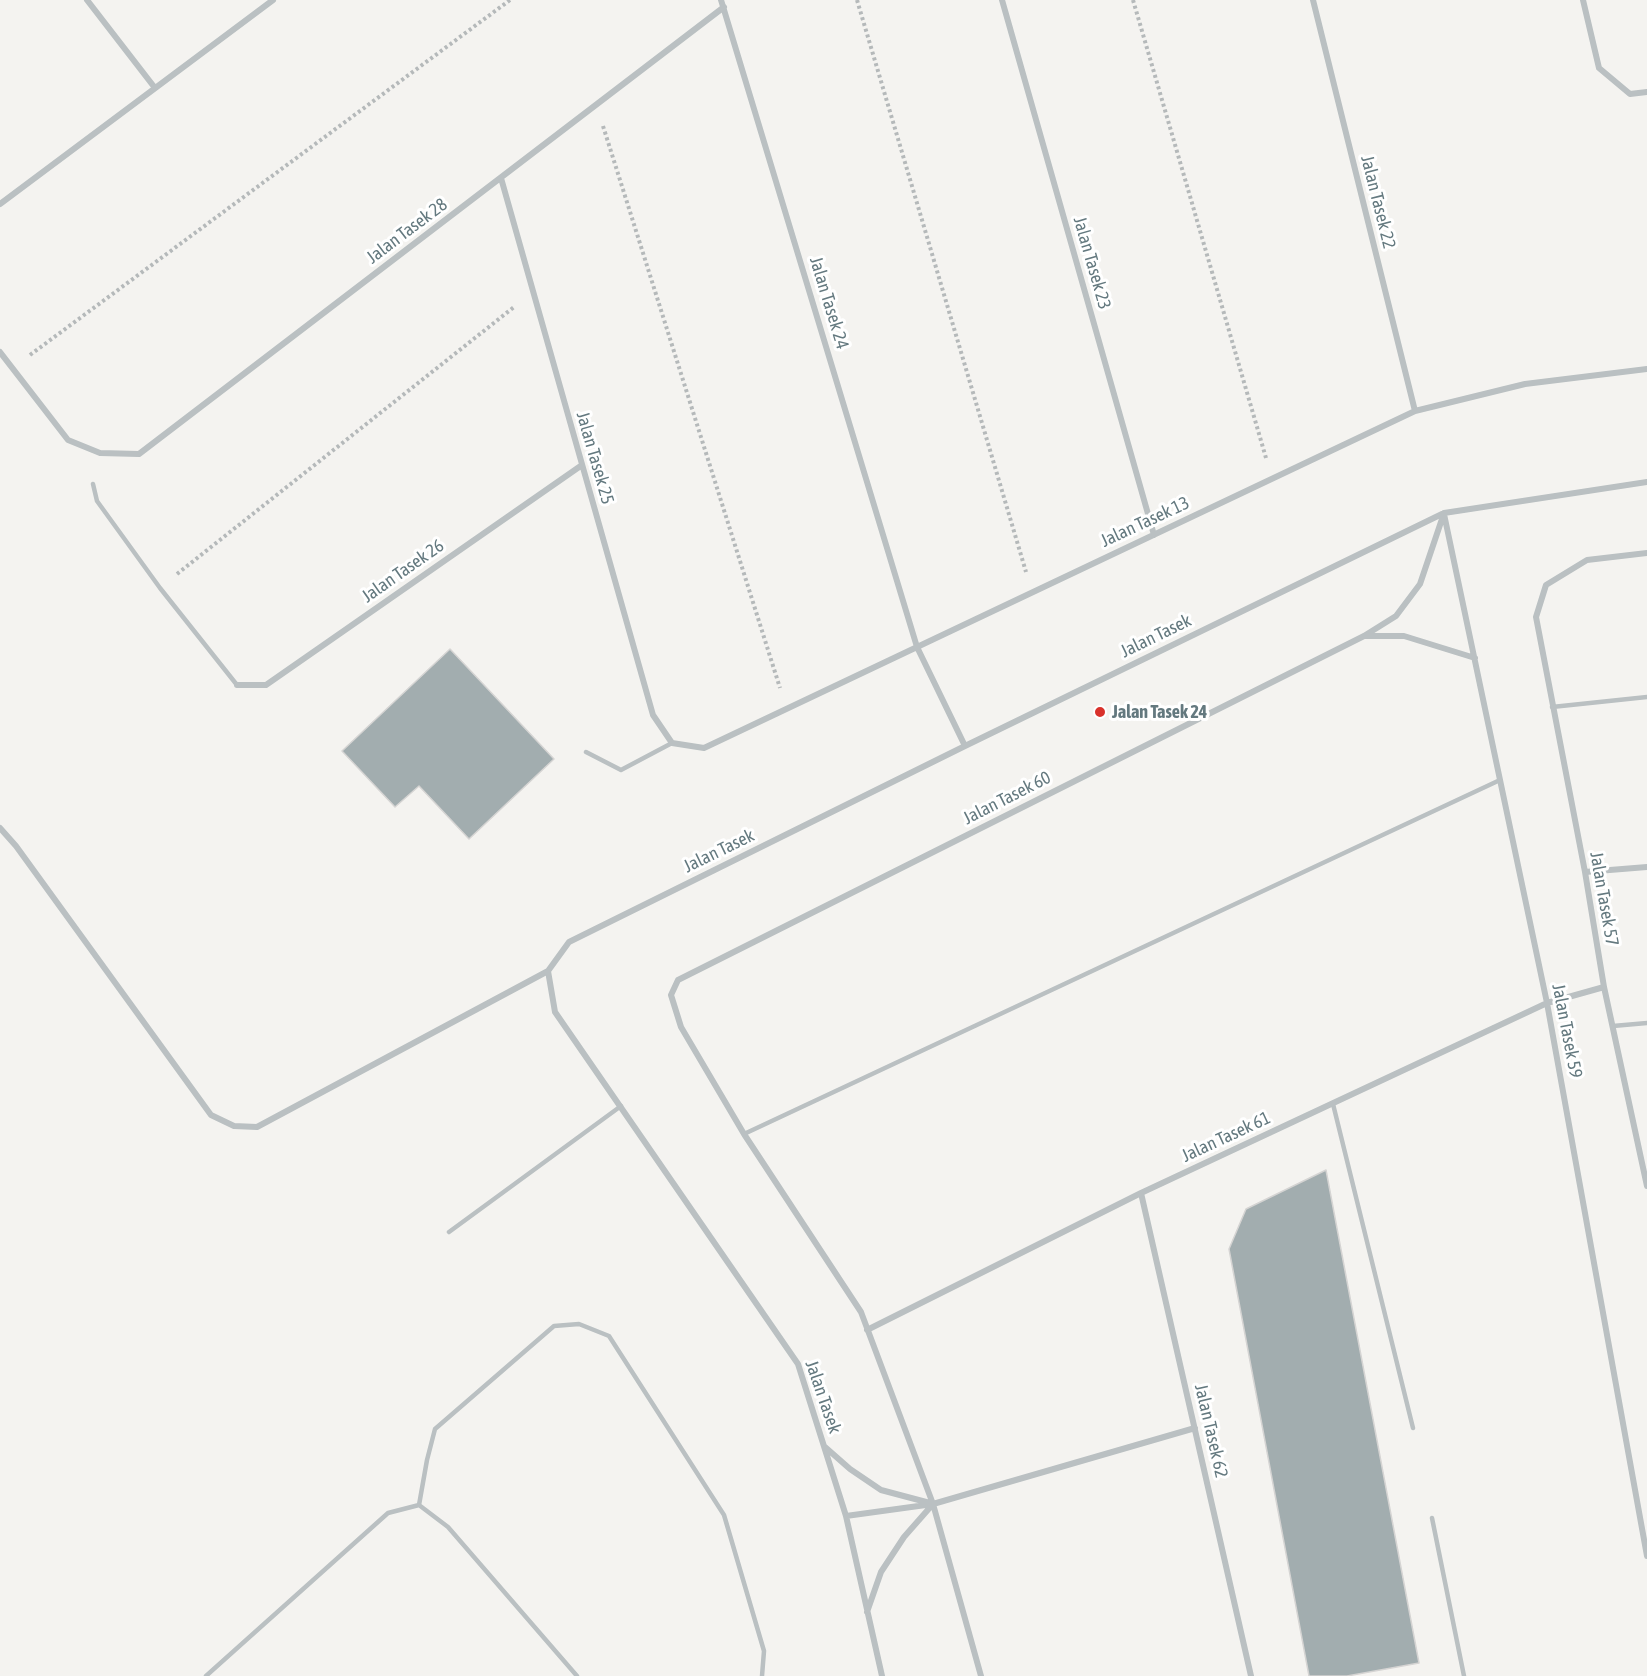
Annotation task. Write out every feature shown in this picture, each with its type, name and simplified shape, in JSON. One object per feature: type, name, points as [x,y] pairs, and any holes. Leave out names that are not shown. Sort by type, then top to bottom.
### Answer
[{"type":"street","points":[[87,0],[155,88]]},
{"type":"street","points":[[0,204],[273,0]]},
{"type":"street","name":"Jalan Tasek 24","points":[[721,0],[917,647],[964,746]]},
{"type":"street","name":"Jalan Tasek 23","points":[[1002,0],[1154,535]]},
{"type":"street","name":"Jalan Tasek 22","points":[[1313,0],[1415,411]]},
{"type":"street","points":[[1583,0],[1599,68],[1630,94],[1647,92]]},
{"type":"street","name":"Jalan Tasek 28","points":[[12,368],[68,440],[100,453],[139,454],[724,7]]},
{"type":"street","name":"Jalan Tasek 25","points":[[501,178],[653,715],[672,743]]},
{"type":"street","points":[[0,352],[12,368]]},
{"type":"street","name":"Jalan Tasek 13","points":[[672,743],[704,748],[1415,411],[1525,384],[1647,369]]},
{"type":"street","name":"Jalan Tasek 26","points":[[237,685],[266,685],[582,465]]},
{"type":"street","name":"Jalan Tasek","points":[[882,1676],[846,1516],[798,1364],[555,1012],[548,971],[569,942],[964,746],[1444,513],[1647,482]]},
{"type":"street","name":"Jalan Tasek 60","points":[[744,1134],[681,1027],[671,995],[678,980],[1364,636],[1396,616],[1420,584],[1444,513]]},
{"type":"street","name":"Jalan Tasek 59","points":[[1444,513],[1547,1003],[1647,1556]]},
{"type":"street","name":"Jalan Tasek 57","points":[[1647,553],[1587,560],[1546,585],[1536,616],[1585,872],[1604,987],[1647,1186]]},
{"type":"street","points":[[1364,636],[1404,636],[1474,657]]},
{"type":"street","points":[[0,828],[16,846],[212,1115],[234,1126],[257,1127],[548,971]]},
{"type":"street","points":[[1585,872],[1647,867]]},
{"type":"street","name":"Jalan Tasek 61","points":[[867,1330],[1141,1193],[1547,1003],[1604,987]]},
{"type":"street","points":[[744,1134],[861,1312],[933,1504],[981,1676]]},
{"type":"street","name":"Jalan Tasek 62","points":[[1141,1193],[1251,1676]]},
{"type":"street","points":[[846,1516],[933,1504],[1195,1428]]},
{"type":"street","points":[[824,1446],[850,1469],[881,1490],[933,1504]]},
{"type":"street","points":[[867,1613],[881,1572],[904,1537],[933,1504]]},
{"type":"lane","points":[[93,484],[97,501],[160,588],[237,685]]},
{"type":"lane","points":[[1552,706],[1647,697]]},
{"type":"lane","points":[[586,752],[621,770],[672,743]]},
{"type":"lane","points":[[744,1134],[1500,780]]},
{"type":"lane","points":[[1612,1026],[1647,1023]]},
{"type":"lane","points":[[1333,1104],[1413,1428]]},
{"type":"lane","points":[[449,1232],[621,1106]]},
{"type":"lane","points":[[419,1505],[435,1429],[554,1326],[579,1324],[609,1336],[724,1515],[764,1651],[762,1676]]},
{"type":"lane","points":[[206,1676],[388,1512],[419,1505],[448,1527],[577,1676]]},
{"type":"lane","points":[[1432,1518],[1464,1676]]},
{"type":"path","points":[[12,368],[510,0]]},
{"type":"path","points":[[857,0],[1032,593]]},
{"type":"path","points":[[1133,0],[1272,479]]},
{"type":"path","points":[[596,105],[787,709]]},
{"type":"path","points":[[160,588],[532,292]]},
{"type":"building","points":[[450,649],[554,759],[469,839],[419,786],[395,807],[342,751]]},
{"type":"building","points":[[1326,1170],[1419,1663],[1347,1676],[1309,1676],[1229,1249],[1246,1209]]},
{"type":"place","name":"Jalan Tasek 24","points":[[1100,712]]}]
